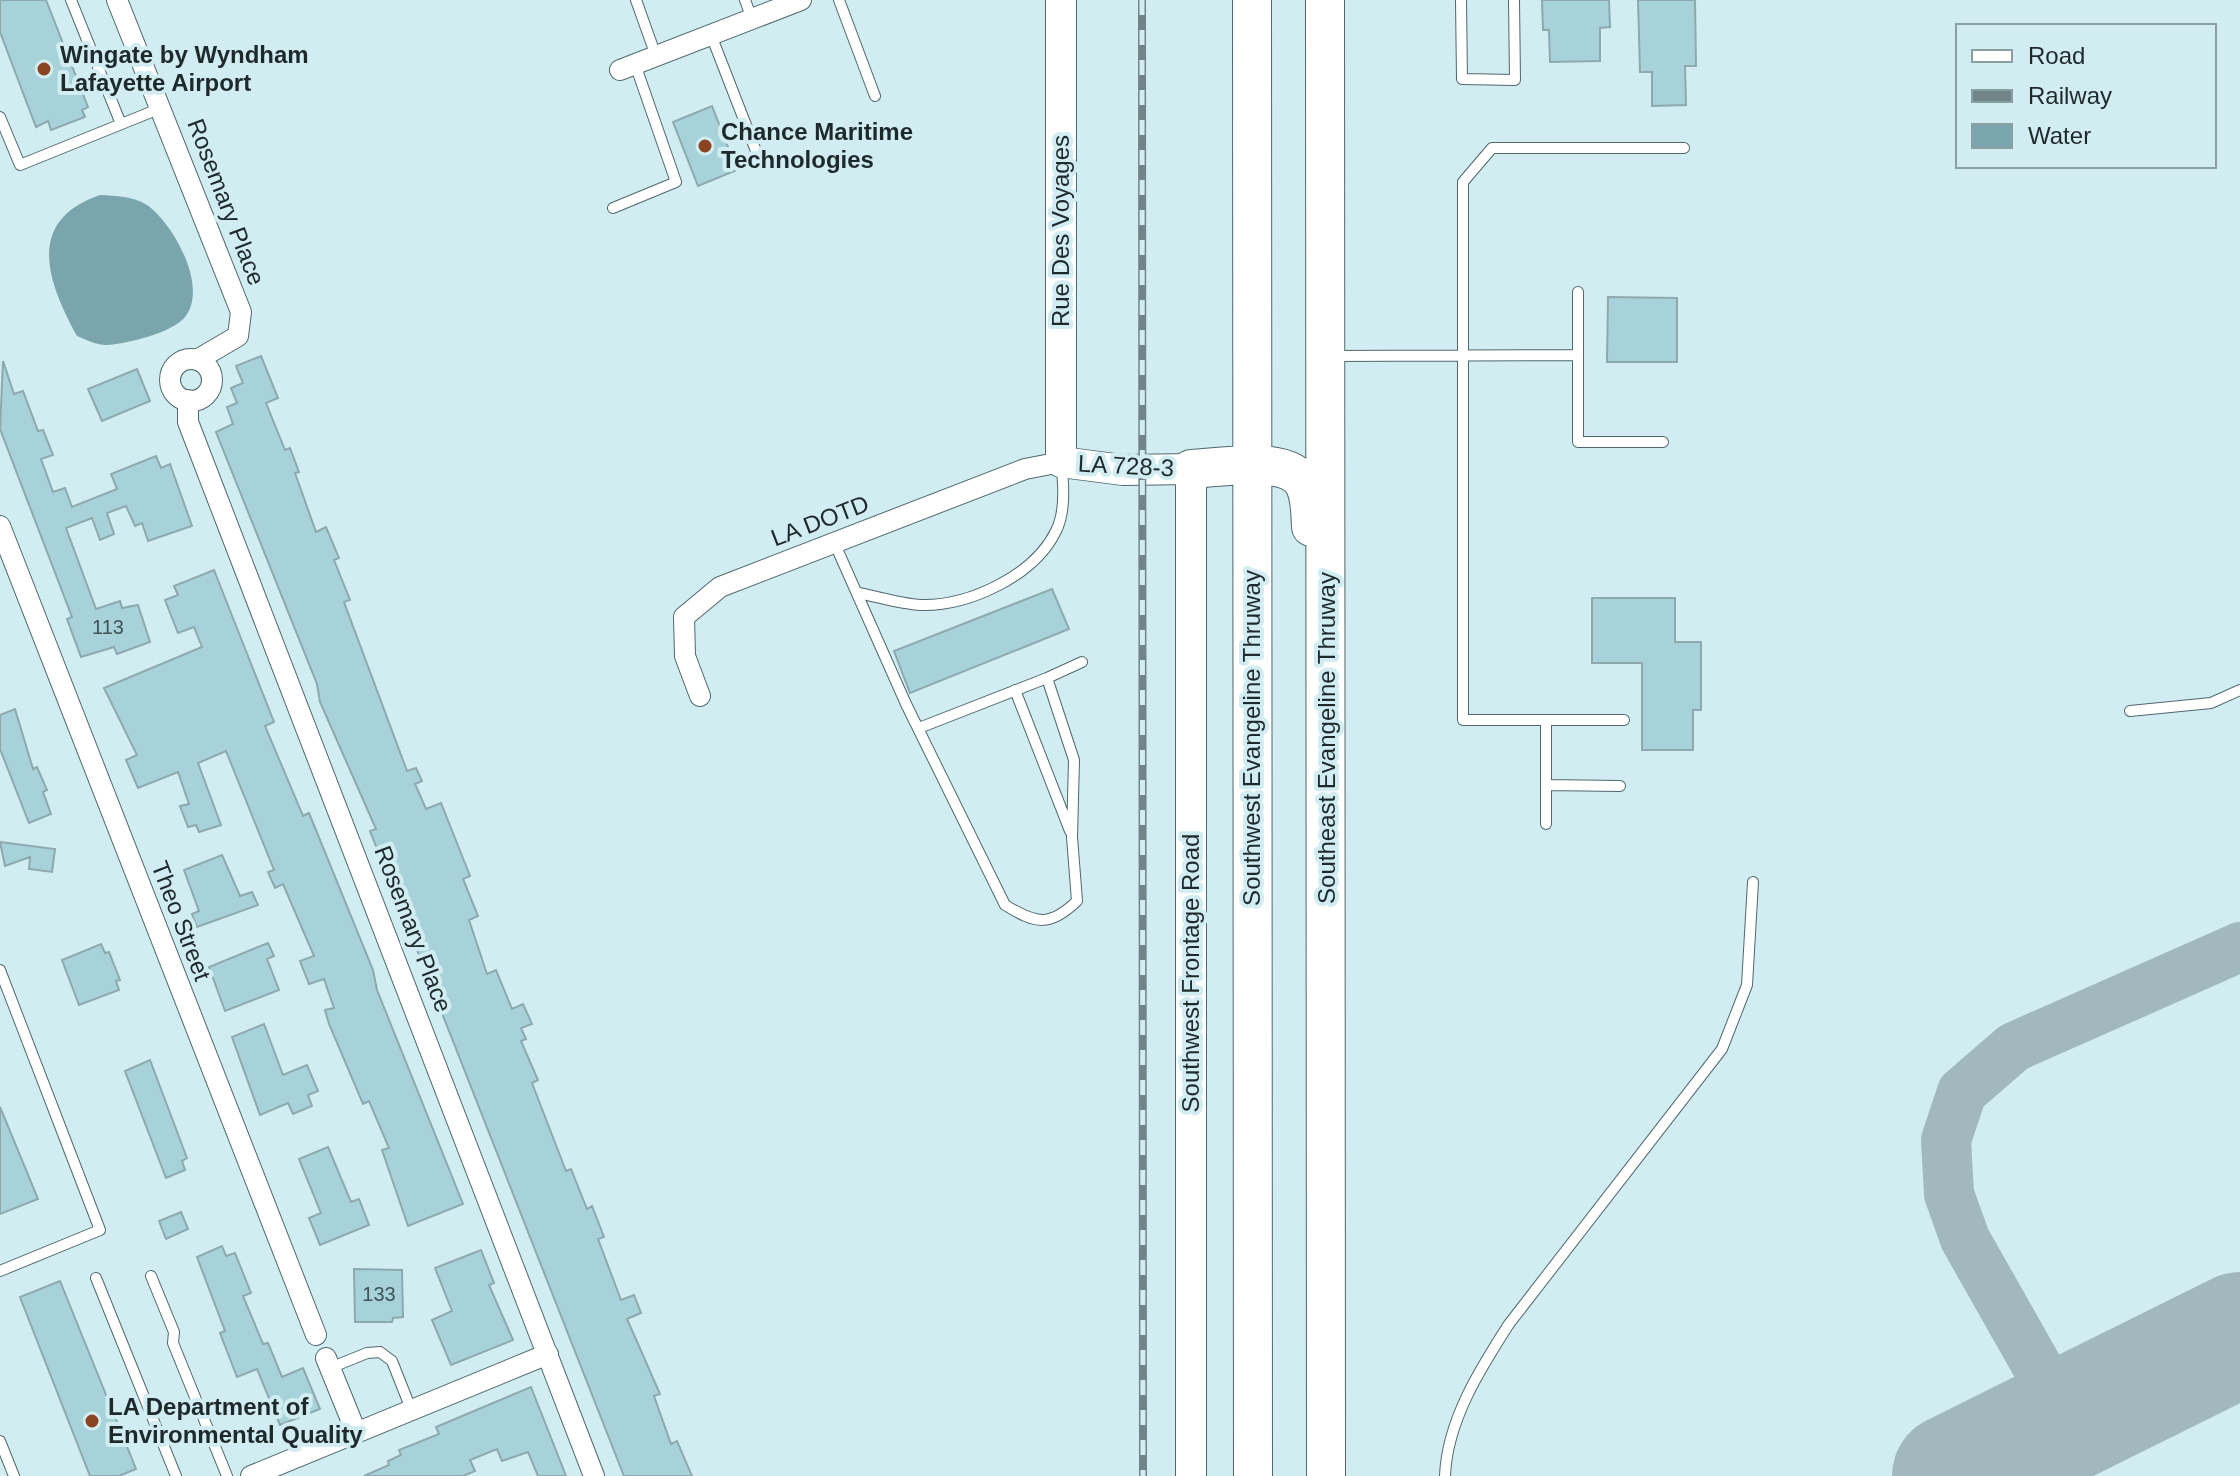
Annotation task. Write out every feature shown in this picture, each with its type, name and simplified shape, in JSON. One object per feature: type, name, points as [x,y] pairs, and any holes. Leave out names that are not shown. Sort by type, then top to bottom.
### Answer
[{"type":"highway","name":"Southwest Evangeline Thruway","points":[[1252,0],[1253,1476]]},
{"type":"highway","name":"Southeast Evangeline Thruway","points":[[1325,0],[1326,1476]]},
{"type":"highway","points":[[1191,469],[1281,467],[1300,478],[1309,497],[1311,527],[1327,566]]},
{"type":"highway","points":[[1191,469],[1206,473],[1229,496],[1251,547]]},
{"type":"main road","name":"Rue Des Voyages","points":[[1061,0],[1061,462]]},
{"type":"main road","name":"LA 728-3","points":[[1061,462],[1123,470],[1191,469]]},
{"type":"main road","name":"Southwest Frontage Road","points":[[1191,469],[1191,1476]]},
{"type":"street","name":"Rosemary Place","points":[[117,0],[241,312],[238,336],[197,360],[183,360],[170,375],[176,395],[188,400],[188,422],[594,1476]]},
{"type":"street","points":[[627,67],[711,35],[748,9],[794,1]]},
{"type":"street","points":[[188,400],[207,393],[211,381],[208,368],[197,360]]},
{"type":"street","name":"LA DOTD","points":[[700,696],[685,656],[684,617],[720,587],[1025,469],[1061,462]]},
{"type":"street","name":"Theo Street","points":[[0,526],[316,1335]]},
{"type":"street","points":[[251,1476],[548,1354]]},
{"type":"street","points":[[328,1363],[356,1432]]},
{"type":"lane","points":[[71,0],[121,124]]},
{"type":"lane","points":[[636,0],[656,56]]},
{"type":"lane","points":[[839,0],[875,96]]},
{"type":"lane","points":[[1461,0],[1462,79],[1515,80],[1514,0]]},
{"type":"lane","points":[[711,35],[758,156]]},
{"type":"lane","points":[[613,208],[676,182],[627,67]]},
{"type":"lane","points":[[0,117],[20,165],[161,108]]},
{"type":"lane","points":[[1624,720],[1463,720],[1463,182],[1492,148],[1684,148]]},
{"type":"lane","points":[[1578,292],[1578,442],[1663,442]]},
{"type":"lane","points":[[1326,356],[1578,355]]},
{"type":"lane","points":[[859,593],[922,605],[982,594],[1018,576],[1056,531],[1065,490],[1061,462]]},
{"type":"lane","points":[[834,542],[1005,905],[1022,916],[1043,922],[1062,915],[1077,901],[1072,837],[1074,760],[1047,678]]},
{"type":"lane","points":[[919,728],[1082,662]]},
{"type":"lane","points":[[1015,690],[1072,837]]},
{"type":"lane","points":[[2130,711],[2211,703],[2240,690]]},
{"type":"lane","points":[[1546,720],[1546,824]]},
{"type":"lane","points":[[1546,785],[1620,786]]},
{"type":"lane","points":[[1445,1476],[1458,1418],[1479,1372],[1509,1324],[1722,1049],[1747,985],[1753,882]]},
{"type":"lane","points":[[0,970],[100,1230],[0,1271]]},
{"type":"lane","points":[[151,1276],[174,1332],[173,1343],[227,1476]]},
{"type":"lane","points":[[96,1278],[176,1476]]},
{"type":"lane","points":[[328,1363],[380,1352],[392,1361],[411,1409]]},
{"type":"lane","points":[[0,1441],[14,1476]]},
{"type":"water","points":[[100,195],[130,198],[147,205],[167,226],[185,256],[193,289],[191,304],[179,323],[160,333],[106,345],[95,343],[77,336],[67,316],[51,275],[49,255],[52,237],[60,221],[76,206]]},
{"type":"building","name":"Wingate by Wyndham Lafayette Airport","points":[[0,0],[46,0],[88,107],[82,110],[85,117],[51,130],[48,121],[36,127],[0,32]]},
{"type":"building","points":[[1542,0],[1609,0],[1610,27],[1600,28],[1600,61],[1550,62],[1549,30],[1543,30]]},
{"type":"building","points":[[1638,0],[1695,0],[1696,66],[1685,66],[1686,105],[1652,106],[1652,72],[1640,72]]},
{"type":"building","name":"Chance Maritime Technologies","points":[[712,106],[737,170],[698,186],[673,122]]},
{"type":"building","points":[[1608,297],[1677,298],[1677,362],[1607,362]]},
{"type":"building","points":[[261,356],[278,398],[266,403],[285,450],[290,448],[299,472],[295,473],[316,532],[326,527],[339,558],[334,560],[350,600],[344,602],[407,771],[416,768],[422,781],[415,784],[426,809],[441,803],[470,876],[463,879],[478,916],[469,920],[487,974],[496,970],[512,1009],[523,1004],[532,1024],[521,1028],[526,1039],[521,1041],[538,1080],[532,1083],[566,1171],[571,1169],[587,1209],[592,1206],[604,1237],[598,1239],[621,1300],[634,1295],[641,1313],[627,1319],[660,1394],[654,1396],[671,1444],[677,1441],[692,1476],[624,1476],[438,1003],[446,1000],[435,966],[425,970],[370,831],[376,829],[320,702],[317,684],[216,432],[233,424],[227,407],[237,403],[231,388],[243,383],[236,366]]},
{"type":"building","points":[[3,361],[14,394],[23,391],[38,431],[43,430],[53,455],[41,459],[53,492],[65,488],[72,507],[117,489],[111,474],[156,456],[161,468],[170,464],[192,526],[148,541],[142,523],[135,526],[126,506],[107,513],[114,534],[100,540],[92,518],[66,528],[96,609],[120,601],[122,608],[138,605],[150,642],[117,654],[114,647],[81,657],[67,619],[72,617],[0,429]]},
{"type":"building","points":[[137,369],[150,401],[102,421],[88,389]]},
{"type":"building","points":[[214,570],[274,722],[265,726],[303,816],[309,813],[463,1204],[408,1226],[382,1150],[389,1148],[369,1101],[363,1104],[329,1024],[325,1010],[334,1008],[324,979],[309,984],[300,961],[314,956],[283,884],[275,888],[268,872],[274,870],[226,751],[198,763],[221,825],[199,832],[196,825],[188,827],[180,806],[189,804],[178,772],[138,788],[126,760],[137,755],[104,688],[202,647],[194,627],[178,633],[165,600],[178,595],[174,586]]},
{"type":"building","points":[[1052,589],[1069,629],[910,693],[894,651]]},
{"type":"building","points":[[1592,598],[1675,598],[1675,642],[1701,642],[1701,710],[1693,710],[1693,750],[1642,750],[1642,663],[1592,663]]},
{"type":"building","points":[[15,709],[33,769],[37,767],[47,790],[43,792],[51,814],[29,823],[0,749],[0,715]]},
{"type":"building","points":[[0,842],[55,849],[52,872],[29,869],[30,857],[5,866]]},
{"type":"building","points":[[222,855],[240,896],[252,892],[258,905],[197,927],[192,914],[199,911],[184,870]]},
{"type":"building","points":[[268,943],[274,956],[267,959],[279,990],[225,1011],[209,967]]},
{"type":"building","points":[[101,944],[105,953],[109,952],[120,980],[116,981],[119,990],[79,1005],[62,960]]},
{"type":"building","points":[[264,1024],[283,1075],[307,1065],[318,1091],[308,1095],[312,1106],[293,1114],[288,1103],[260,1115],[232,1037]]},
{"type":"building","points":[[150,1060],[187,1158],[182,1161],[185,1170],[166,1178],[125,1071]]},
{"type":"building","points":[[0,1107],[38,1199],[0,1214]]},
{"type":"building","points":[[328,1147],[351,1202],[359,1199],[369,1225],[320,1245],[309,1218],[321,1213],[299,1159]]},
{"type":"building","points":[[181,1212],[188,1229],[166,1239],[159,1221]]},
{"type":"building","points":[[222,1246],[226,1256],[235,1253],[251,1293],[243,1296],[263,1344],[268,1343],[282,1377],[303,1368],[320,1409],[280,1425],[257,1369],[237,1377],[220,1333],[225,1331],[197,1257]]},
{"type":"building","points":[[481,1250],[494,1283],[489,1285],[513,1340],[451,1365],[432,1320],[452,1311],[435,1268]]},
{"type":"building","points":[[354,1269],[402,1270],[403,1317],[393,1318],[392,1322],[355,1322]]},
{"type":"building","points":[[60,1281],[136,1469],[119,1476],[90,1476],[20,1297]]},
{"type":"building","points":[[531,1387],[566,1476],[538,1476],[528,1452],[502,1461],[497,1449],[470,1460],[475,1471],[463,1476],[364,1476],[389,1465],[388,1461],[401,1455],[399,1450],[439,1434],[436,1427]]},
{"type":"taxiway","points":[[2067,1419],[1965,1239],[1949,1194],[1946,1140],[1962,1092],[2014,1047],[2240,947]]},
{"type":"runway","points":[[1954,1476],[2240,1334]]},
{"type":"railway","points":[[1142,0],[1143,1476]]},
{"type":"place","name":"Wingate by Wyndham Lafayette Airport","points":[[44,69]]},
{"type":"place","name":"Chance Maritime Technologies","points":[[705,146]]},
{"type":"place","name":"LA Department of Environmental Quality","points":[[92,1421]]}]
